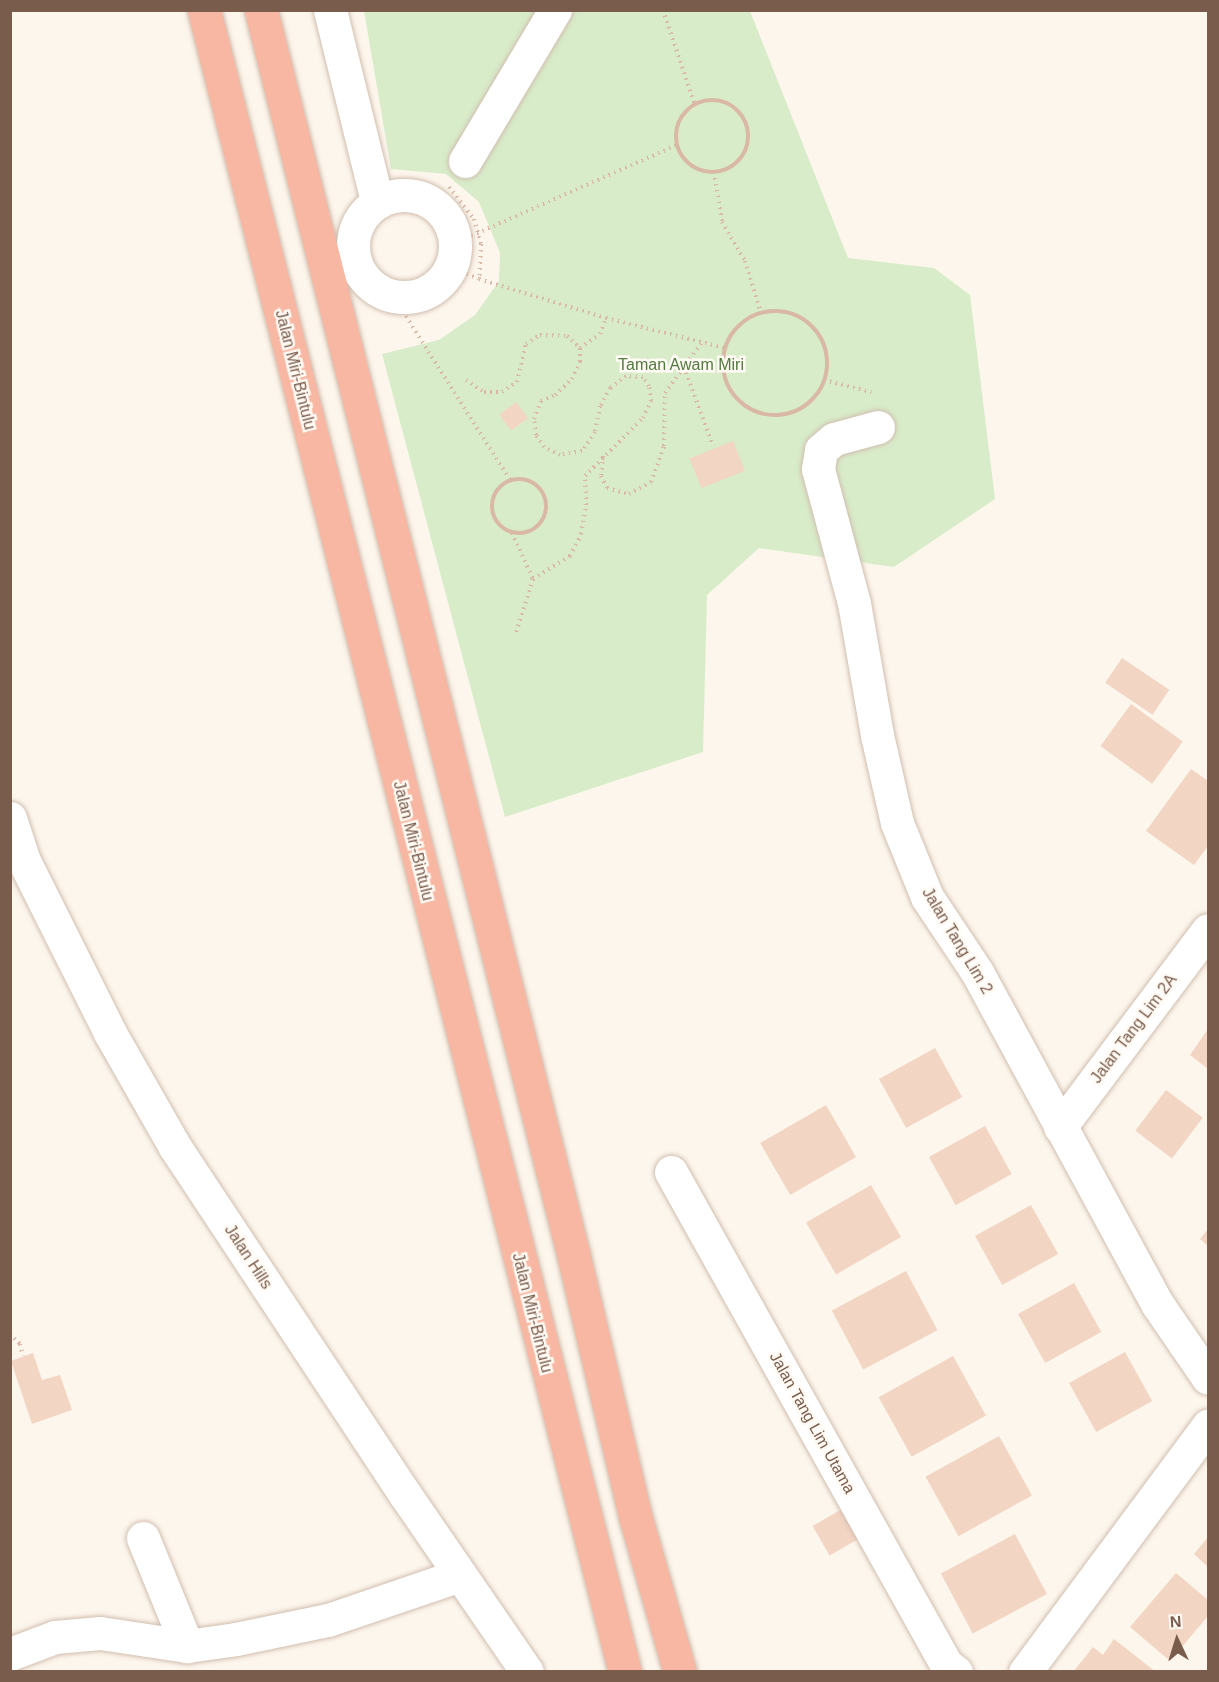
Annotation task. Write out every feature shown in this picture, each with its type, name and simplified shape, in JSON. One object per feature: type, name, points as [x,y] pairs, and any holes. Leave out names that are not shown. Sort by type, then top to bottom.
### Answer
[{"type":"highway","name":"Jalan Miri-Bintulu","points":[[204,10],[625,1671]]},
{"type":"highway","points":[[261,10],[570,1241],[636,1519],[680,1671]]},
{"type":"street","points":[[330,10],[377,202]]},
{"type":"street","points":[[465,160],[555,10]]},
{"type":"street","points":[[406,195],[427,201],[445,215],[466,256],[427,291],[393,296],[376,289],[355,263],[355,228],[377,202],[406,195]]},
{"type":"street","name":"Jalan Tang Lim 2","points":[[878,427],[834,439],[821,450],[818,469],[854,603],[877,735],[897,823],[927,897],[977,972],[1158,1305],[1209,1378]]},
{"type":"street","name":"Jalan Hills","points":[[10,818],[24,861],[110,1033],[175,1147],[460,1575],[527,1671]]},
{"type":"street","name":"Jalan Tang Lim 2A","points":[[1060,1127],[1209,930]]},
{"type":"street","name":"Jalan Tang Lim Utama","points":[[671,1172],[947,1669]]},
{"type":"street","points":[[1025,1671],[1209,1426]]},
{"type":"street","points":[[143,1538],[187,1646]]},
{"type":"street","points":[[10,1654],[55,1637],[100,1632],[187,1646],[328,1620],[460,1575]]},
{"type":"path","points":[[663,10],[695,105]]},
{"type":"path","points":[[705,101],[728,104],[744,120],[748,131],[744,153],[737,163],[714,172],[691,165],[677,145],[680,121],[695,105],[705,101]]},
{"type":"path","points":[[466,256],[677,145]]},
{"type":"path","points":[[465,160],[448,189],[470,209],[466,256]]},
{"type":"path","points":[[714,172],[722,222],[745,261],[761,313]]},
{"type":"path","points":[[466,256],[482,254],[466,256]]},
{"type":"path","points":[[466,256],[606,318],[725,348]]},
{"type":"path","points":[[393,296],[510,480]]},
{"type":"path","points":[[761,313],[795,315],[809,324],[827,352],[824,380],[813,399],[800,410],[766,415],[749,409],[730,390],[722,365],[725,348],[733,332],[761,313]]},
{"type":"path","points":[[580,348],[600,334],[606,318]]},
{"type":"path","points":[[466,380],[484,392],[502,392],[516,382],[526,344],[540,335],[567,336],[580,348],[580,362],[572,379],[555,395],[542,401],[534,419],[536,435],[544,447],[560,455],[582,451],[595,432],[600,406],[610,388],[626,376],[643,377],[649,386],[651,401],[643,418],[603,454],[585,476],[586,505],[581,534],[570,556],[533,579],[516,633]]},
{"type":"path","points":[[603,454],[602,476],[607,488],[629,494],[651,482],[664,446],[665,393],[702,342]]},
{"type":"path","points":[[683,367],[712,446]]},
{"type":"path","points":[[824,380],[872,392]]},
{"type":"path","points":[[512,533],[530,531],[544,519],[546,500],[536,484],[528,480],[510,480],[496,491],[491,507],[497,524],[512,533],[533,579]]},
{"type":"path","points":[[10,1334],[20,1344],[23,1356]]},
{"type":"green space","name":"Taman Awam Miri","points":[[364,11],[750,11],[848,258],[934,268],[970,295],[995,499],[894,567],[759,548],[707,595],[703,752],[505,817],[382,354],[439,340],[475,315],[499,281],[500,253],[479,202],[446,174],[391,169]]},
{"type":"building","points":[[516,402],[528,418],[511,431],[499,415]]},
{"type":"building","points":[[733,441],[745,471],[701,488],[689,459]]},
{"type":"building","points":[[1122,658],[1169,690],[1152,715],[1105,683]]},
{"type":"building","points":[[1131,704],[1183,742],[1152,784],[1100,746]]},
{"type":"building","points":[[1191,769],[1208,781],[1208,846],[1194,865],[1146,831]]},
{"type":"building","points":[[1208,1029],[1208,1069],[1190,1055]]},
{"type":"building","points":[[935,1048],[962,1097],[906,1128],[879,1079]]},
{"type":"building","points":[[1166,1090],[1203,1118],[1172,1158],[1135,1131]]},
{"type":"building","points":[[826,1105],[856,1157],[790,1195],[760,1143]]},
{"type":"building","points":[[985,1126],[1012,1174],[956,1205],[929,1157]]},
{"type":"building","points":[[871,1185],[901,1237],[836,1274],[806,1222]]},
{"type":"building","points":[[1031,1205],[1058,1254],[1002,1285],[975,1236]]},
{"type":"building","points":[[1208,1229],[1208,1246],[1200,1239]]},
{"type":"building","points":[[906,1271],[937,1330],[863,1370],[832,1310]]},
{"type":"building","points":[[1074,1283],[1101,1332],[1045,1363],[1018,1314]]},
{"type":"building","points":[[1125,1352],[1152,1401],[1096,1432],[1069,1383]]},
{"type":"building","points":[[33,1353],[42,1380],[60,1375],[72,1410],[32,1424],[11,1361]]},
{"type":"building","points":[[953,1356],[986,1415],[912,1457],[879,1397]]},
{"type":"building","points":[[999,1436],[1032,1495],[958,1536],[926,1477]]},
{"type":"building","points":[[842,1509],[859,1538],[830,1555],[813,1526]]},
{"type":"building","points":[[1015,1534],[1047,1594],[973,1633],[941,1573]]},
{"type":"building","points":[[1208,1537],[1208,1567],[1194,1554]]},
{"type":"building","points":[[1176,1573],[1208,1600],[1208,1616],[1170,1661],[1130,1627]]},
{"type":"building","points":[[1114,1639],[1156,1672],[1073,1672],[1093,1647],[1103,1655]]}]
